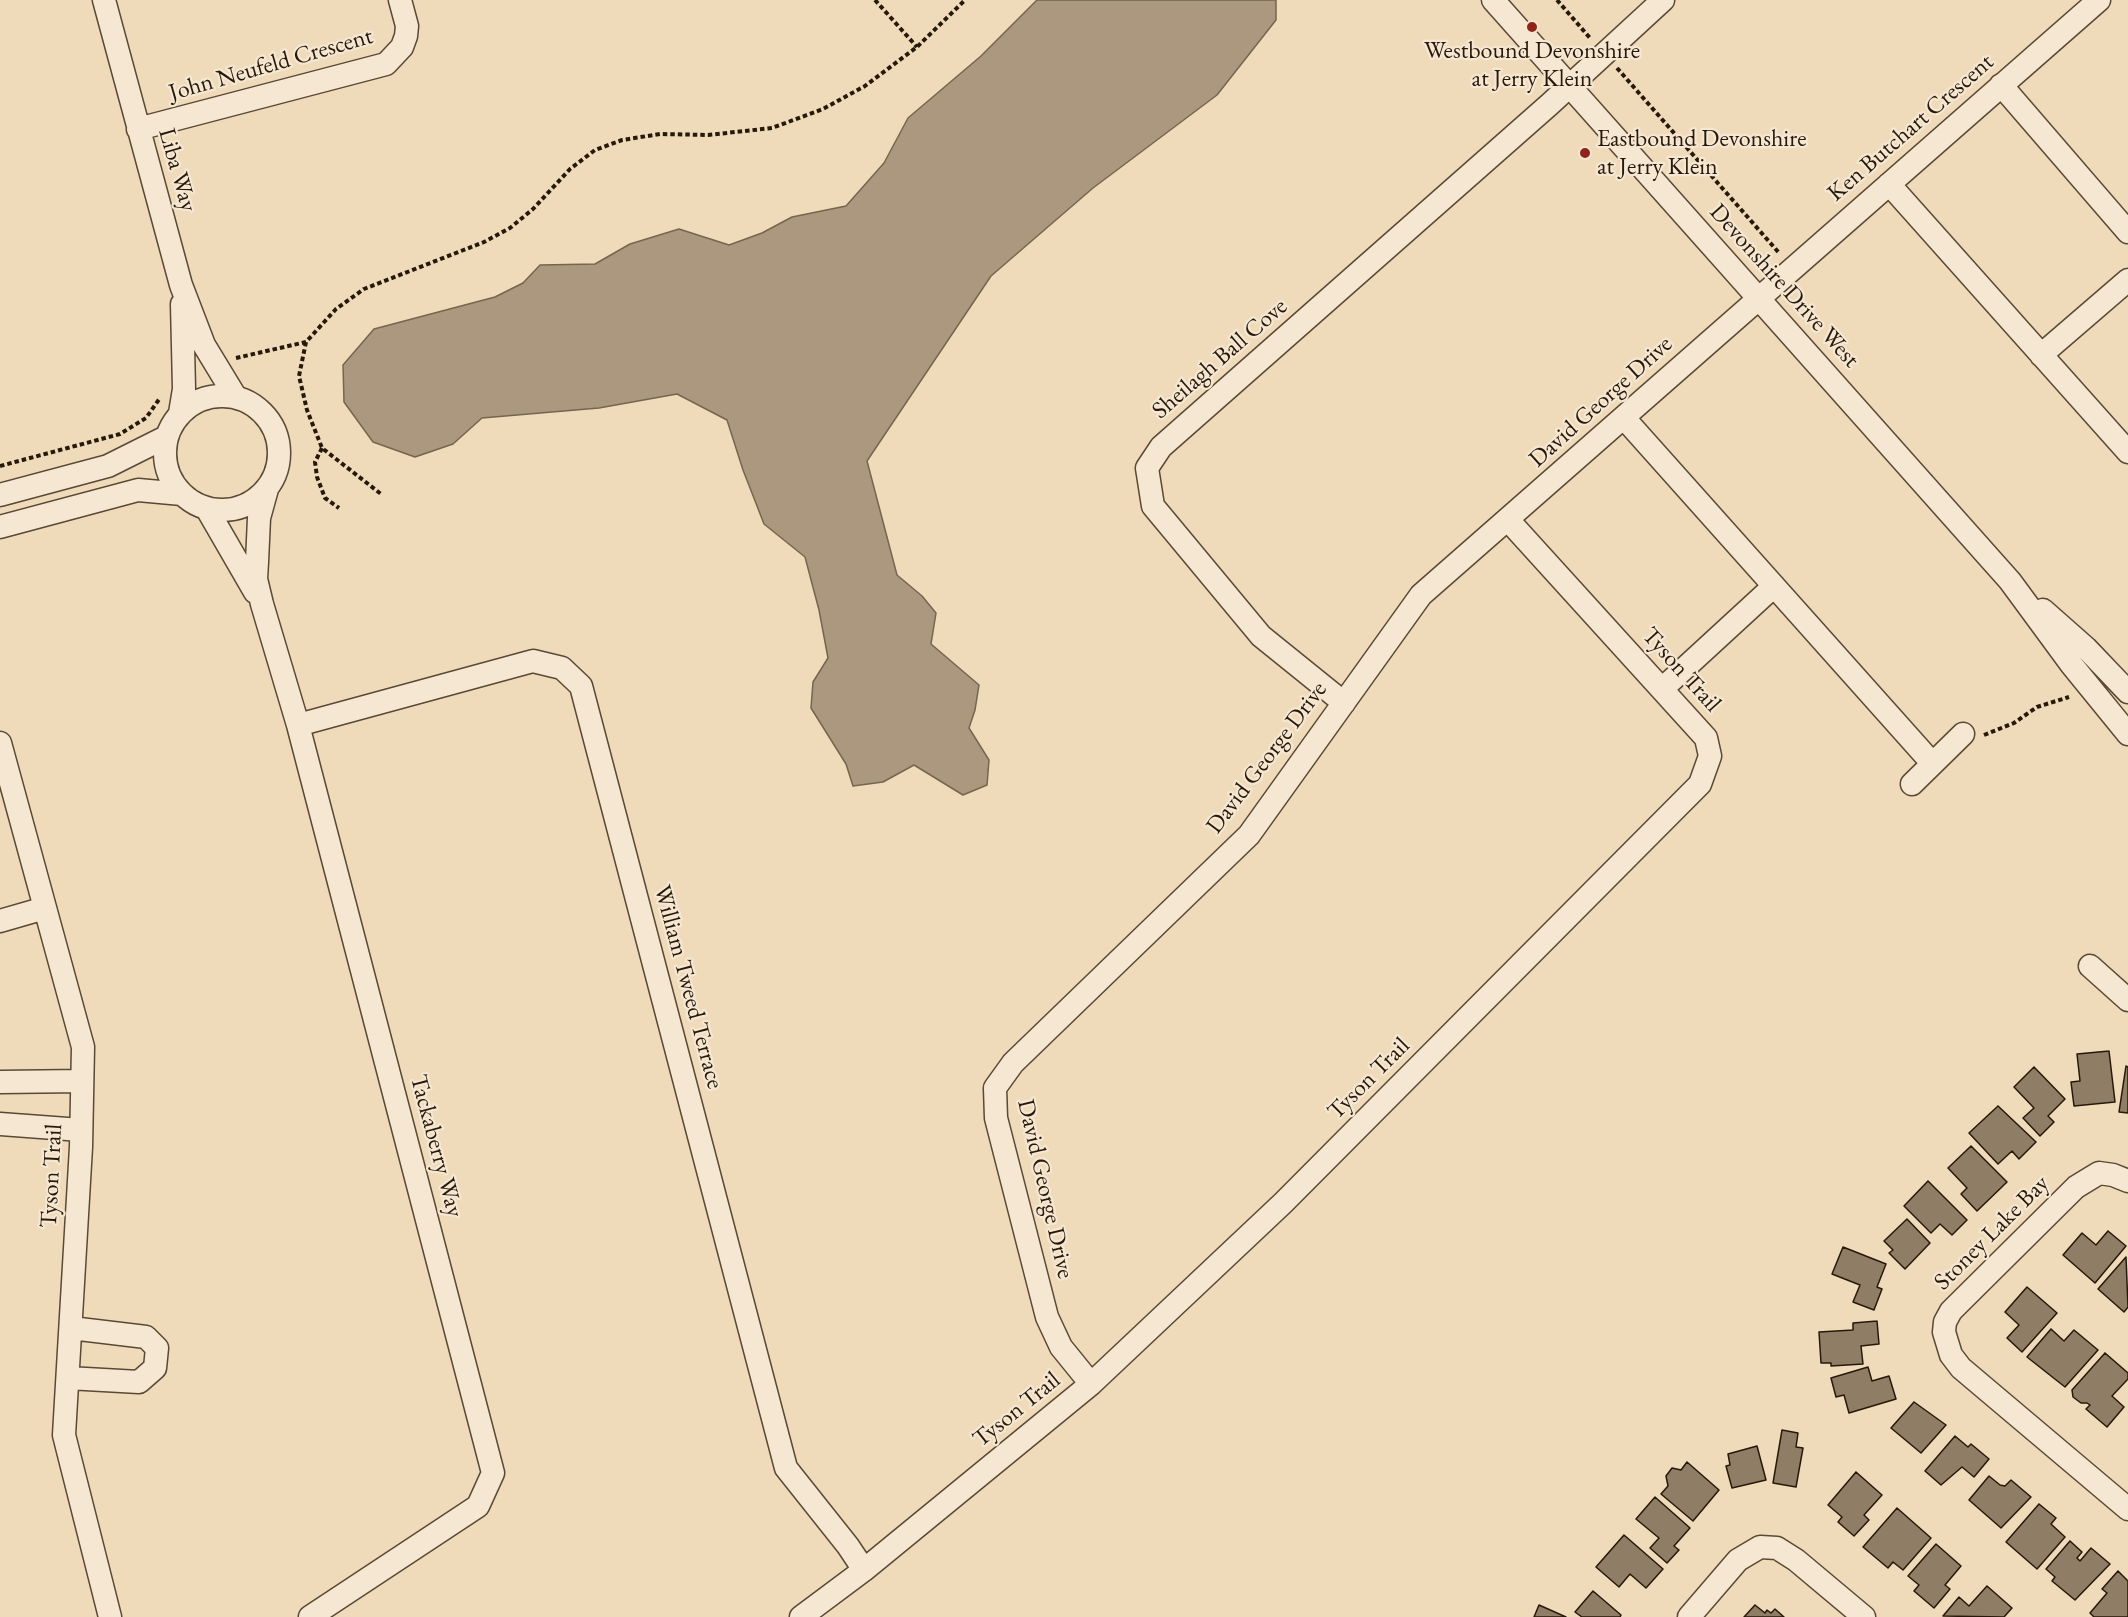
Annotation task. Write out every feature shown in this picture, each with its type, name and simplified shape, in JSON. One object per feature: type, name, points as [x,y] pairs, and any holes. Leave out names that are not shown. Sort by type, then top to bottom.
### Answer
[{"type":"street","name":"Liba Way","points":[[104,0],[181,285],[204,345],[235,396]]},
{"type":"street","name":"John Neufeld Crescent","points":[[138,129],[375,69],[386,64],[402,47],[406,36],[407,26],[399,0]]},
{"type":"street","name":"Devonshire Drive West","points":[[1493,0],[2010,581],[2071,664],[2128,734]]},
{"type":"street","name":"Sheilagh Ball Cove","points":[[1344,703],[1261,636],[1153,506],[1147,468],[1161,447],[1663,0]]},
{"type":"street","name":"Ken Butchart Crescent","points":[[1759,298],[2098,0]]},
{"type":"street","points":[[2001,85],[2128,232]]},
{"type":"street","points":[[1889,184],[2128,452]]},
{"type":"street","points":[[2041,355],[2128,280]]},
{"type":"street","name":"Liba Way","points":[[180,413],[184,372],[181,285]]},
{"type":"street","name":"David George Drive","points":[[1091,1384],[1061,1347],[1047,1317],[996,1118],[995,1088],[1013,1063],[1249,835],[1421,595],[1509,521],[1759,298]]},
{"type":"street","points":[[182,494],[166,468],[166,437],[180,413],[205,397],[235,396],[261,410],[277,434],[279,463],[267,489],[259,518],[256,579],[262,604]]},
{"type":"street","points":[[1624,418],[1932,763]]},
{"type":"street","points":[[0,495],[108,466],[166,437]]},
{"type":"street","points":[[0,526],[138,490],[182,494],[207,508],[240,508],[267,489]]},
{"type":"street","points":[[207,508],[262,604]]},
{"type":"street","name":"Tyson Trail","points":[[801,1617],[864,1570],[1091,1384],[1283,1203],[1700,784],[1710,756],[1706,738],[1509,521]]},
{"type":"street","name":"Devonshire Drive West","points":[[2010,581],[2086,648],[2128,692]]},
{"type":"street","points":[[1662,689],[1774,586]]},
{"type":"street","name":"Tackaberry Way","points":[[262,604],[298,725],[493,1473],[478,1506],[310,1617]]},
{"type":"street","name":"William Tweed Terrace","points":[[298,725],[533,661],[562,668],[581,686],[786,1468],[848,1546],[864,1570]]},
{"type":"street","points":[[1912,784],[1963,734]]},
{"type":"street","name":"Tyson Trail","points":[[0,743],[83,1047],[81,1130],[64,1435],[110,1617]]},
{"type":"street","points":[[0,921],[45,908]]},
{"type":"street","points":[[2090,966],[2128,1000]]},
{"type":"street","points":[[0,1082],[82,1081]]},
{"type":"street","points":[[0,1124],[81,1130]]},
{"type":"street","name":"Stoney Lake Bay","points":[[2128,1181],[2099,1173],[2076,1187],[1951,1311],[1945,1322],[1944,1332],[1951,1356],[1961,1368],[2128,1509]]},
{"type":"street","points":[[68,1378],[139,1382],[155,1368],[156,1348],[146,1337],[71,1328]]},
{"type":"street","points":[[1689,1617],[1738,1560],[1760,1547],[1777,1548],[1796,1560],[1864,1617]]},
{"type":"path","points":[[875,0],[917,47]]},
{"type":"path","points":[[381,494],[322,448],[307,410],[299,375],[306,342],[336,309],[364,290],[484,242],[510,228],[533,209],[570,169],[595,150],[622,140],[660,134],[708,135],[772,128],[823,109],[865,86],[917,47],[965,0]]},
{"type":"path","points":[[1557,0],[1793,268]]},
{"type":"path","points":[[214,363],[306,342]]},
{"type":"path","points":[[0,466],[120,434],[146,418],[160,398],[165,378],[184,372]]},
{"type":"path","points":[[322,448],[315,462],[317,477],[325,498],[339,508]]},
{"type":"path","points":[[1963,734],[1974,737],[1994,732],[2037,707],[2069,697]]},
{"type":"shaded area","points":[[1037,0],[1276,0],[1276,20],[1217,95],[1093,188],[991,276],[867,461],[897,575],[922,596],[936,613],[931,644],[979,685],[969,728],[989,760],[987,785],[963,795],[914,765],[883,782],[853,786],[846,764],[811,708],[813,682],[828,658],[819,610],[805,557],[764,524],[727,420],[677,394],[599,408],[482,418],[453,444],[415,457],[373,442],[344,402],[343,365],[374,329],[495,297],[523,283],[540,265],[595,264],[630,244],[679,229],[729,245],[762,233],[792,217],[846,206],[884,163],[908,118],[981,56]]},
{"type":"building","points":[[2109,1051],[2115,1102],[2074,1106],[2071,1082],[2080,1081],[2077,1054]]},
{"type":"building","points":[[2126,1066],[2128,1067],[2128,1113],[2119,1112]]},
{"type":"building","points":[[2034,1067],[2065,1099],[2048,1116],[2054,1122],[2040,1136],[2023,1118],[2034,1108],[2014,1087]]},
{"type":"building","points":[[1998,1106],[2036,1142],[2019,1159],[2012,1151],[1998,1164],[1969,1133]]},
{"type":"building","points":[[1971,1146],[2007,1182],[1977,1211],[1961,1194],[1967,1188],[1948,1168]]},
{"type":"building","points":[[1928,1181],[1967,1220],[1952,1235],[1940,1224],[1931,1233],[1904,1206]]},
{"type":"building","points":[[1907,1219],[1930,1243],[1905,1269],[1889,1253],[1893,1250],[1884,1241]]},
{"type":"building","points":[[2108,1231],[2126,1246],[2095,1283],[2063,1255],[2082,1233],[2096,1245]]},
{"type":"building","points":[[1843,1247],[1886,1264],[1877,1287],[1882,1289],[1874,1310],[1853,1302],[1860,1285],[1832,1274]]},
{"type":"building","points":[[2126,1257],[2128,1307],[2124,1312],[2098,1289]]},
{"type":"building","points":[[2027,1287],[2057,1313],[2022,1352],[2007,1338],[2019,1325],[2005,1312]]},
{"type":"building","points":[[1877,1321],[1879,1344],[1861,1346],[1863,1364],[1831,1366],[1831,1363],[1821,1363],[1819,1332],[1853,1330],[1853,1323]]},
{"type":"building","points":[[2051,1329],[2064,1341],[2074,1330],[2098,1350],[2065,1387],[2027,1357]]},
{"type":"building","points":[[2105,1353],[2128,1373],[2128,1379],[2112,1396],[2124,1407],[2107,1427],[2086,1409],[2090,1405],[2081,1403],[2073,1397],[2072,1390]]},
{"type":"building","points":[[1868,1367],[1872,1381],[1889,1376],[1896,1399],[1849,1413],[1844,1395],[1836,1397],[1831,1378]]},
{"type":"building","points":[[1914,1402],[1946,1425],[1921,1453],[1891,1428]]},
{"type":"building","points":[[1782,1430],[1798,1433],[1796,1447],[1803,1448],[1796,1487],[1773,1483]]},
{"type":"building","points":[[1955,1436],[1968,1447],[1971,1444],[1989,1459],[1974,1477],[1962,1467],[1941,1485],[1925,1471]]},
{"type":"building","points":[[1757,1446],[1766,1480],[1732,1488],[1726,1466],[1730,1465],[1728,1454]]},
{"type":"building","points":[[1687,1462],[1719,1490],[1693,1521],[1661,1494],[1668,1486],[1666,1476],[1672,1468],[1681,1470]]},
{"type":"building","points":[[1856,1472],[1882,1495],[1864,1515],[1869,1520],[1854,1536],[1838,1522],[1842,1517],[1828,1505]]},
{"type":"building","points":[[1989,1476],[2000,1485],[2005,1486],[2011,1480],[2031,1497],[2001,1528],[1969,1500]]},
{"type":"building","points":[[1655,1497],[1690,1528],[1674,1546],[1679,1550],[1667,1563],[1650,1548],[1659,1538],[1636,1519]]},
{"type":"building","points":[[2039,1504],[2056,1518],[2051,1524],[2065,1537],[2037,1569],[2006,1542]]},
{"type":"building","points":[[1897,1508],[1931,1538],[1903,1570],[1893,1562],[1888,1568],[1863,1547]]},
{"type":"building","points":[[1624,1535],[1663,1569],[1646,1588],[1630,1574],[1619,1587],[1596,1567]]},
{"type":"building","points":[[2070,1541],[2082,1552],[2077,1558],[2080,1561],[2091,1548],[2110,1564],[2075,1600],[2052,1581],[2055,1577],[2046,1569]]},
{"type":"building","points":[[1936,1544],[1961,1566],[1945,1585],[1950,1589],[1934,1608],[1914,1591],[1919,1585],[1908,1576]]},
{"type":"building","points":[[2118,1571],[2128,1581],[2128,1617],[2094,1617],[2090,1613],[2107,1593],[2102,1589]]},
{"type":"building","points":[[1987,1586],[2012,1608],[2004,1617],[1943,1616],[1959,1597],[1969,1606]]},
{"type":"building","points":[[1593,1591],[1621,1615],[1620,1617],[1582,1617],[1575,1612]]},
{"type":"building","points":[[1539,1605],[1566,1617],[1534,1617]]},
{"type":"building","points":[[1755,1605],[1765,1613],[1767,1610],[1771,1613],[1775,1609],[1784,1617],[1744,1617]]},
{"type":"place","name":"Westbound Devonshire at Jerry Klein","points":[[1532,27]]},
{"type":"place","name":"Eastbound Devonshire at Jerry Klein","points":[[1585,153]]}]
